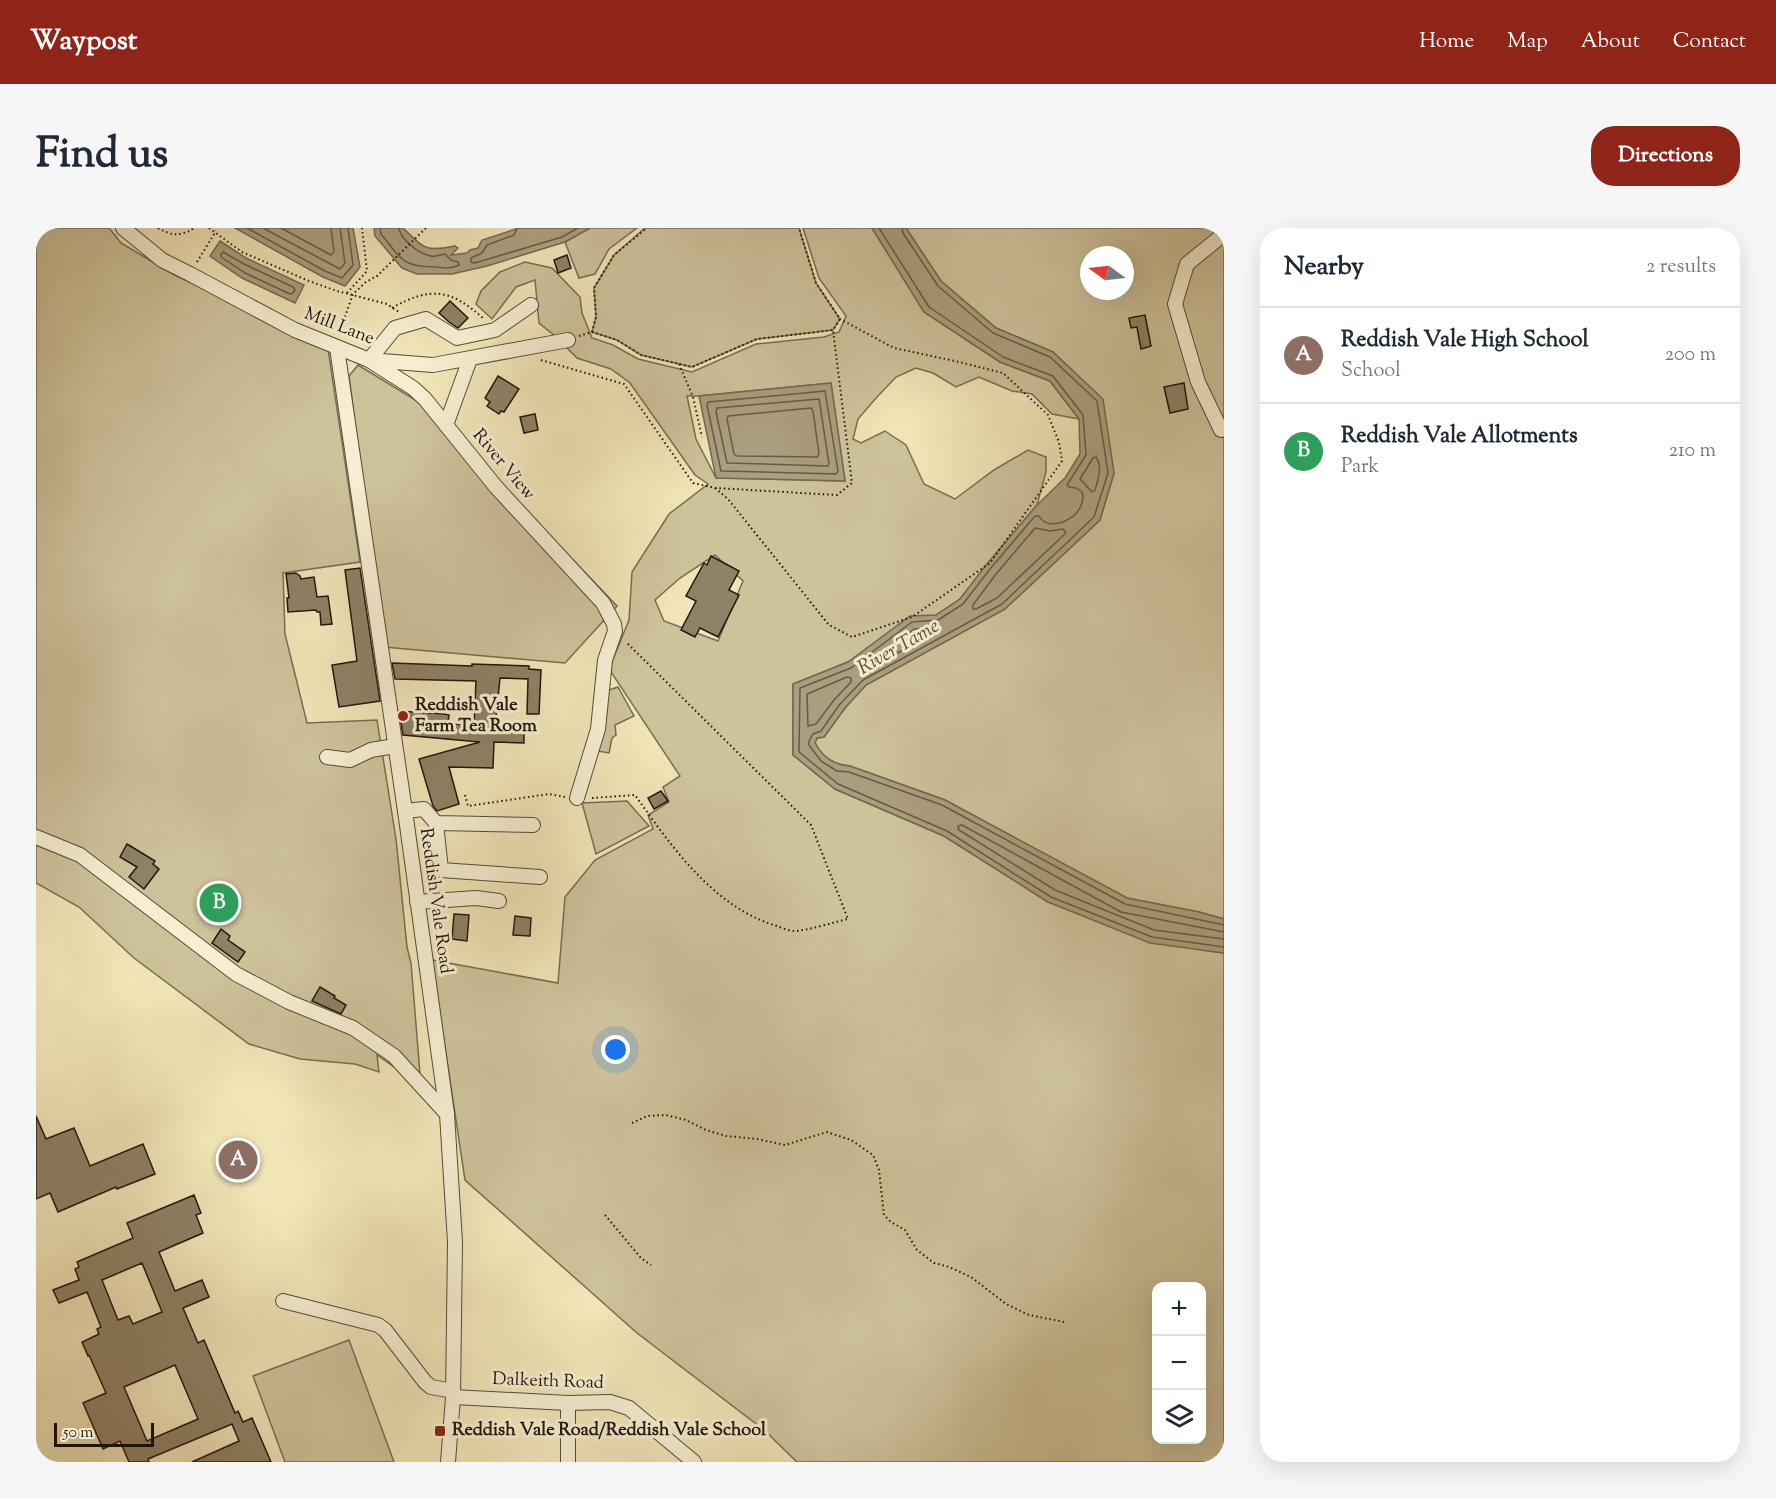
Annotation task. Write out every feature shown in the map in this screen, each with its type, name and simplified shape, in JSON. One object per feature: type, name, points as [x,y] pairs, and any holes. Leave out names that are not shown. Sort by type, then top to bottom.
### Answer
[{"type":"street","name":"Mill Lane","points":[[123,228],[162,260],[295,330],[369,360],[433,365],[568,340]]},
{"type":"street","points":[[1221,430],[1198,382],[1175,304],[1187,264],[1224,234]]},
{"type":"street","points":[[369,360],[395,328],[426,319],[457,338],[495,330],[531,305]]},
{"type":"street","name":"Reddish Vale Road","points":[[337,348],[447,1114],[455,1242],[453,1394],[448,1462]]},
{"type":"street","points":[[446,425],[470,359]]},
{"type":"street","name":"River View","points":[[369,360],[413,388],[425,399],[496,487],[603,603],[614,624],[615,631]]},
{"type":"street","points":[[577,798],[598,729],[605,660],[615,631]]},
{"type":"street","points":[[327,757],[350,760],[371,750],[395,746]]},
{"type":"street","points":[[405,811],[424,809],[436,823],[441,870],[540,877]]},
{"type":"street","points":[[436,823],[533,825]]},
{"type":"street","points":[[36,837],[80,855],[236,974],[289,1002],[353,1028],[394,1056],[447,1114]]},
{"type":"street","points":[[417,902],[476,898],[499,901]]},
{"type":"street","name":"Dalkeith Road","points":[[283,1301],[378,1325],[385,1330],[425,1382],[431,1387],[453,1394],[568,1403],[610,1401],[630,1408],[694,1462]]},
{"type":"street","points":[[568,1403],[568,1462]]},
{"type":"path","points":[[158,228],[168,234],[178,235],[193,228]]},
{"type":"path","points":[[209,228],[242,252],[309,281],[387,304],[414,322]]},
{"type":"path","points":[[347,293],[367,271],[362,228]]},
{"type":"path","points":[[337,348],[339,334],[354,294],[366,282],[377,276],[426,228]]},
{"type":"path","points":[[647,228],[614,255],[594,288],[596,317],[592,332],[617,340],[641,355],[692,367],[757,339],[833,330]]},
{"type":"path","points":[[715,488],[729,499],[829,625],[852,637],[912,617],[990,562],[1062,461],[1059,442],[1048,415],[1003,374],[894,348],[840,319],[816,283],[799,228]]},
{"type":"path","points":[[190,274],[216,231]]},
{"type":"path","points":[[392,308],[409,298],[429,293],[445,294],[471,308],[495,330]]},
{"type":"path","points":[[534,358],[624,384],[693,483],[715,488],[837,495],[852,483],[833,330],[840,319]]},
{"type":"path","points":[[679,364],[693,397],[702,436]]},
{"type":"path","points":[[465,795],[468,806],[549,794],[577,798],[635,795],[677,853],[720,897],[744,913],[763,922],[794,931],[848,919],[810,825],[615,631]]},
{"type":"path","points":[[632,1123],[647,1116],[666,1115],[686,1120],[706,1130],[726,1136],[785,1145],[827,1132],[851,1140],[873,1155],[879,1170],[884,1215],[905,1230],[917,1250],[934,1263],[971,1276],[1006,1305],[1029,1315],[1064,1322]]},
{"type":"path","points":[[605,1215],[641,1258],[651,1265]]},
{"type":"shaded area","points":[[36,228],[109,228],[121,243],[173,274],[328,349],[360,562],[283,573],[285,634],[307,723],[377,720],[396,839],[407,947],[411,963],[421,1086],[377,1055],[379,1072],[355,1064],[300,1059],[249,1044],[134,958],[79,907],[36,883]]},
{"type":"shaded area","points":[[590,228],[637,228],[609,249],[595,274],[579,278],[565,242]]},
{"type":"shaded area","points":[[645,228],[799,228],[816,283],[840,319],[833,330],[757,339],[692,367],[641,355],[617,340],[592,332],[596,317],[594,288],[614,255]]},
{"type":"shaded area","points":[[803,228],[872,228],[924,312],[1000,362],[1050,381],[1079,419],[1052,414],[1032,394],[1012,391],[979,377],[956,387],[933,373],[916,368],[896,377],[858,419],[853,439],[861,443],[885,431],[906,445],[924,484],[955,499],[994,470],[1028,450],[1046,457],[1046,472],[1037,505],[960,599],[936,615],[848,662],[793,684],[793,755],[835,789],[944,836],[1048,902],[1202,950],[1224,953],[1224,1462],[797,1462],[764,1430],[637,1333],[465,1180],[432,960],[558,983],[565,897],[595,860],[653,829],[648,815],[669,802],[663,787],[680,776],[609,669],[629,620],[632,572],[669,514],[708,484],[695,475],[630,383],[611,369],[577,358],[539,323],[535,280],[516,287],[492,319],[476,304],[481,291],[500,272],[525,262],[552,268],[580,297],[582,313],[592,338],[613,345],[638,359],[692,372],[756,344],[824,337],[839,332],[846,316],[819,278]],"holes":[[[831,383],[845,481],[716,478],[696,439],[687,396]],[[715,555],[743,581],[718,641],[664,621],[655,600],[680,578]]]},
{"type":"shaded area","points":[[906,228],[1224,228],[1224,919],[1127,898],[945,800],[834,762],[821,752],[815,743],[817,738],[824,737],[845,708],[866,685],[1005,609],[1100,520],[1114,473],[1053,352],[996,328],[941,281]]},
{"type":"shaded area","points":[[358,365],[427,407],[617,606],[565,663],[384,647],[349,376]]},
{"type":"shaded area","points":[[618,687],[634,716],[615,725],[616,735],[612,738],[609,753],[597,751],[606,691]]},
{"type":"shaded area","points":[[627,801],[649,826],[596,854],[582,803]]},
{"type":"shaded area","points":[[349,1340],[394,1462],[285,1462],[253,1376]]},
{"type":"water","points":[[235,228],[353,228],[360,267],[345,286],[323,277]]},
{"type":"water","points":[[374,228],[403,228],[426,247],[437,249],[455,246],[458,248],[451,255],[467,253],[478,248],[482,240],[519,228],[590,228],[565,242],[487,266],[452,274],[417,274],[402,268],[375,236]]},
{"type":"water","name":"River Tame","points":[[872,228],[906,228],[941,281],[996,328],[1053,352],[1103,399],[1114,473],[1100,520],[1005,609],[866,685],[845,708],[824,737],[817,738],[815,743],[825,756],[834,762],[945,800],[1127,898],[1224,919],[1224,953],[1150,943],[1048,902],[944,836],[835,789],[793,755],[793,684],[848,662],[910,616],[936,615],[960,599],[1037,505],[1065,478],[1080,454],[1079,419],[1050,381],[1000,362],[924,312]]},
{"type":"water","points":[[220,241],[246,258],[304,285],[295,303],[242,278],[210,256]]},
{"type":"water","points":[[831,383],[845,481],[716,478],[699,396]]},
{"type":"building","points":[[567,255],[571,268],[558,273],[554,260]]},
{"type":"building","points":[[450,301],[468,318],[458,328],[439,313]]},
{"type":"building","points":[[1145,315],[1151,346],[1141,349],[1137,327],[1131,328],[1129,318]]},
{"type":"building","points":[[498,376],[519,389],[504,412],[501,411],[499,414],[487,406],[490,402],[485,398]]},
{"type":"building","points":[[1184,383],[1188,409],[1170,413],[1164,387]]},
{"type":"building","points":[[535,414],[538,430],[524,433],[520,417]]},
{"type":"building","points":[[711,556],[739,571],[729,590],[739,595],[718,637],[700,628],[695,637],[681,630],[696,601],[686,596],[704,563],[707,565]]},
{"type":"building","points":[[360,568],[380,701],[339,707],[332,665],[357,661],[345,570]]},
{"type":"building","points":[[296,573],[301,579],[314,577],[317,597],[328,596],[332,624],[321,625],[320,612],[316,610],[288,612],[286,574]]},
{"type":"building","points":[[392,663],[529,666],[529,669],[541,670],[539,714],[527,714],[528,679],[500,678],[495,727],[524,729],[524,743],[494,742],[493,768],[449,767],[459,804],[437,811],[433,806],[419,759],[480,742],[403,735],[399,711],[449,715],[448,723],[474,726],[476,681],[395,679]]},
{"type":"building","points":[[661,791],[668,801],[654,809],[648,798]]},
{"type":"building","points":[[127,844],[155,861],[153,864],[159,869],[144,889],[129,877],[137,867],[120,857]]},
{"type":"building","points":[[454,914],[469,915],[467,941],[452,939]]},
{"type":"building","points":[[515,916],[531,918],[530,936],[513,935]]},
{"type":"building","points":[[221,929],[230,936],[228,940],[245,952],[238,962],[212,943]]},
{"type":"building","points":[[320,987],[346,1005],[341,1014],[312,1001]]},
{"type":"building","points":[[36,1116],[46,1139],[74,1128],[90,1166],[143,1144],[155,1174],[117,1189],[116,1187],[58,1212],[50,1193],[36,1199]]},
{"type":"building","points":[[194,1195],[201,1213],[196,1215],[203,1233],[159,1252],[175,1291],[202,1280],[209,1297],[183,1308],[198,1343],[204,1340],[235,1413],[238,1411],[243,1422],[252,1418],[271,1462],[192,1462],[239,1441],[232,1424],[148,1459],[149,1462],[129,1462],[120,1441],[103,1449],[83,1403],[106,1393],[82,1342],[99,1334],[97,1329],[101,1327],[87,1292],[59,1303],[53,1290],[79,1280],[75,1269],[79,1267],[77,1262],[133,1238],[127,1223]],"holes":[[[142,1263],[162,1312],[133,1324],[129,1316],[118,1320],[102,1280]],[[175,1365],[198,1419],[147,1441],[124,1387]]]},
{"type":"place","name":"Reddish Vale Farm Tea Room","points":[[403,716]]},
{"type":"place","name":"Reddish Vale Allotments","points":[[219,903]]},
{"type":"place","name":"Reddish Vale High School","points":[[238,1160]]},
{"type":"place","name":"Reddish Vale Road/Reddish Vale School","points":[[440,1431]]}]
